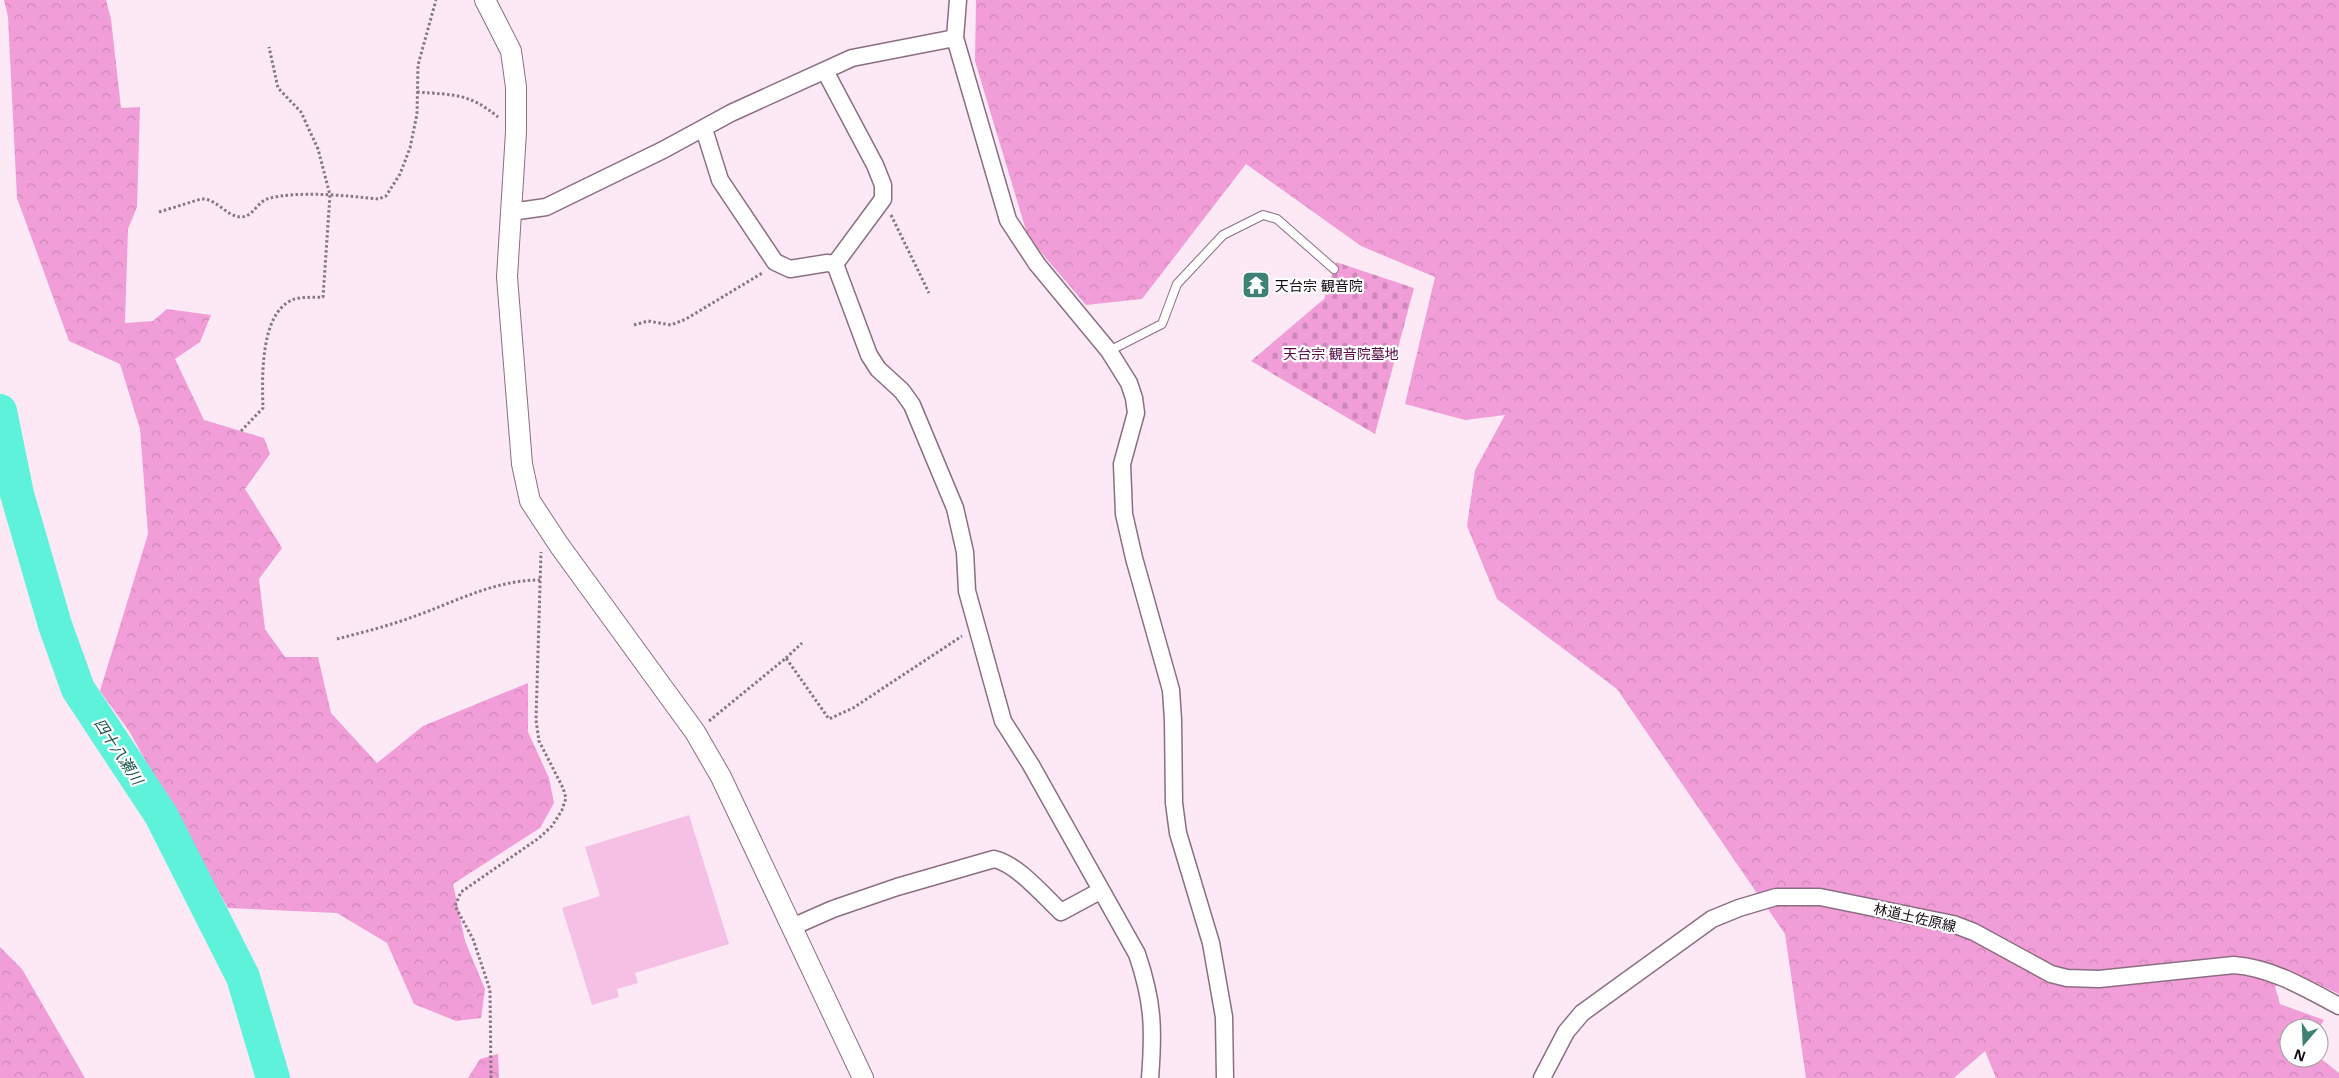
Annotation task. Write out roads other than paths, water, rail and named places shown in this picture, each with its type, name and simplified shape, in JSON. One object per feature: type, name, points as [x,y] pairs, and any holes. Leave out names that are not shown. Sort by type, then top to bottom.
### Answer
[{"type":"street","points":[[485,0],[511,52],[516,87],[516,132],[507,276],[522,464],[530,501],[541,519],[695,732],[721,777],[863,1078]]},
{"type":"street","points":[[958,0],[955,38],[1008,220],[1036,264],[1109,351],[1129,383],[1134,398],[1136,413],[1122,464],[1124,514],[1134,558],[1171,690],[1174,803],[1178,833],[1211,943],[1224,1017],[1225,1078]]},
{"type":"street","points":[[511,212],[546,208],[704,129],[731,113],[852,58],[955,38]]},
{"type":"street","points":[[826,71],[875,165],[883,186],[883,199],[835,264]]},
{"type":"street","points":[[704,129],[720,180],[775,262],[790,268],[827,263],[835,264]]},
{"type":"street","points":[[835,264],[868,356],[878,369],[902,391],[912,405],[955,508],[965,552],[968,590],[976,627],[1003,721],[1031,765],[1137,954],[1147,985],[1153,1018],[1150,1078]]},
{"type":"street","points":[[792,927],[833,908],[994,859],[1003,861],[1013,868],[1062,912],[1100,891]]},
{"type":"street","name":"林道土佐原線","points":[[1542,1078],[1566,1032],[1582,1013],[1712,919],[1739,908],[1776,897],[1820,897],[1953,924],[1974,932],[2051,974],[2067,978],[2099,979],[2234,965],[2250,966],[2273,973],[2339,1006]]},
{"type":"lane","points":[[1109,351],[1162,324],[1177,284],[1216,242],[1223,235],[1264,215],[1277,219],[1334,269]]},
{"type":"waterway","name":"四十八瀬川","points":[[0,411],[17,494],[55,625],[78,689],[161,815],[243,977],[273,1078]]},
{"type":"place","name":"天台宗 観音院","points":[[1256,285]]},
{"type":"park label","name":"天台宗 観音院墓地","points":[[1341,353]]}]
